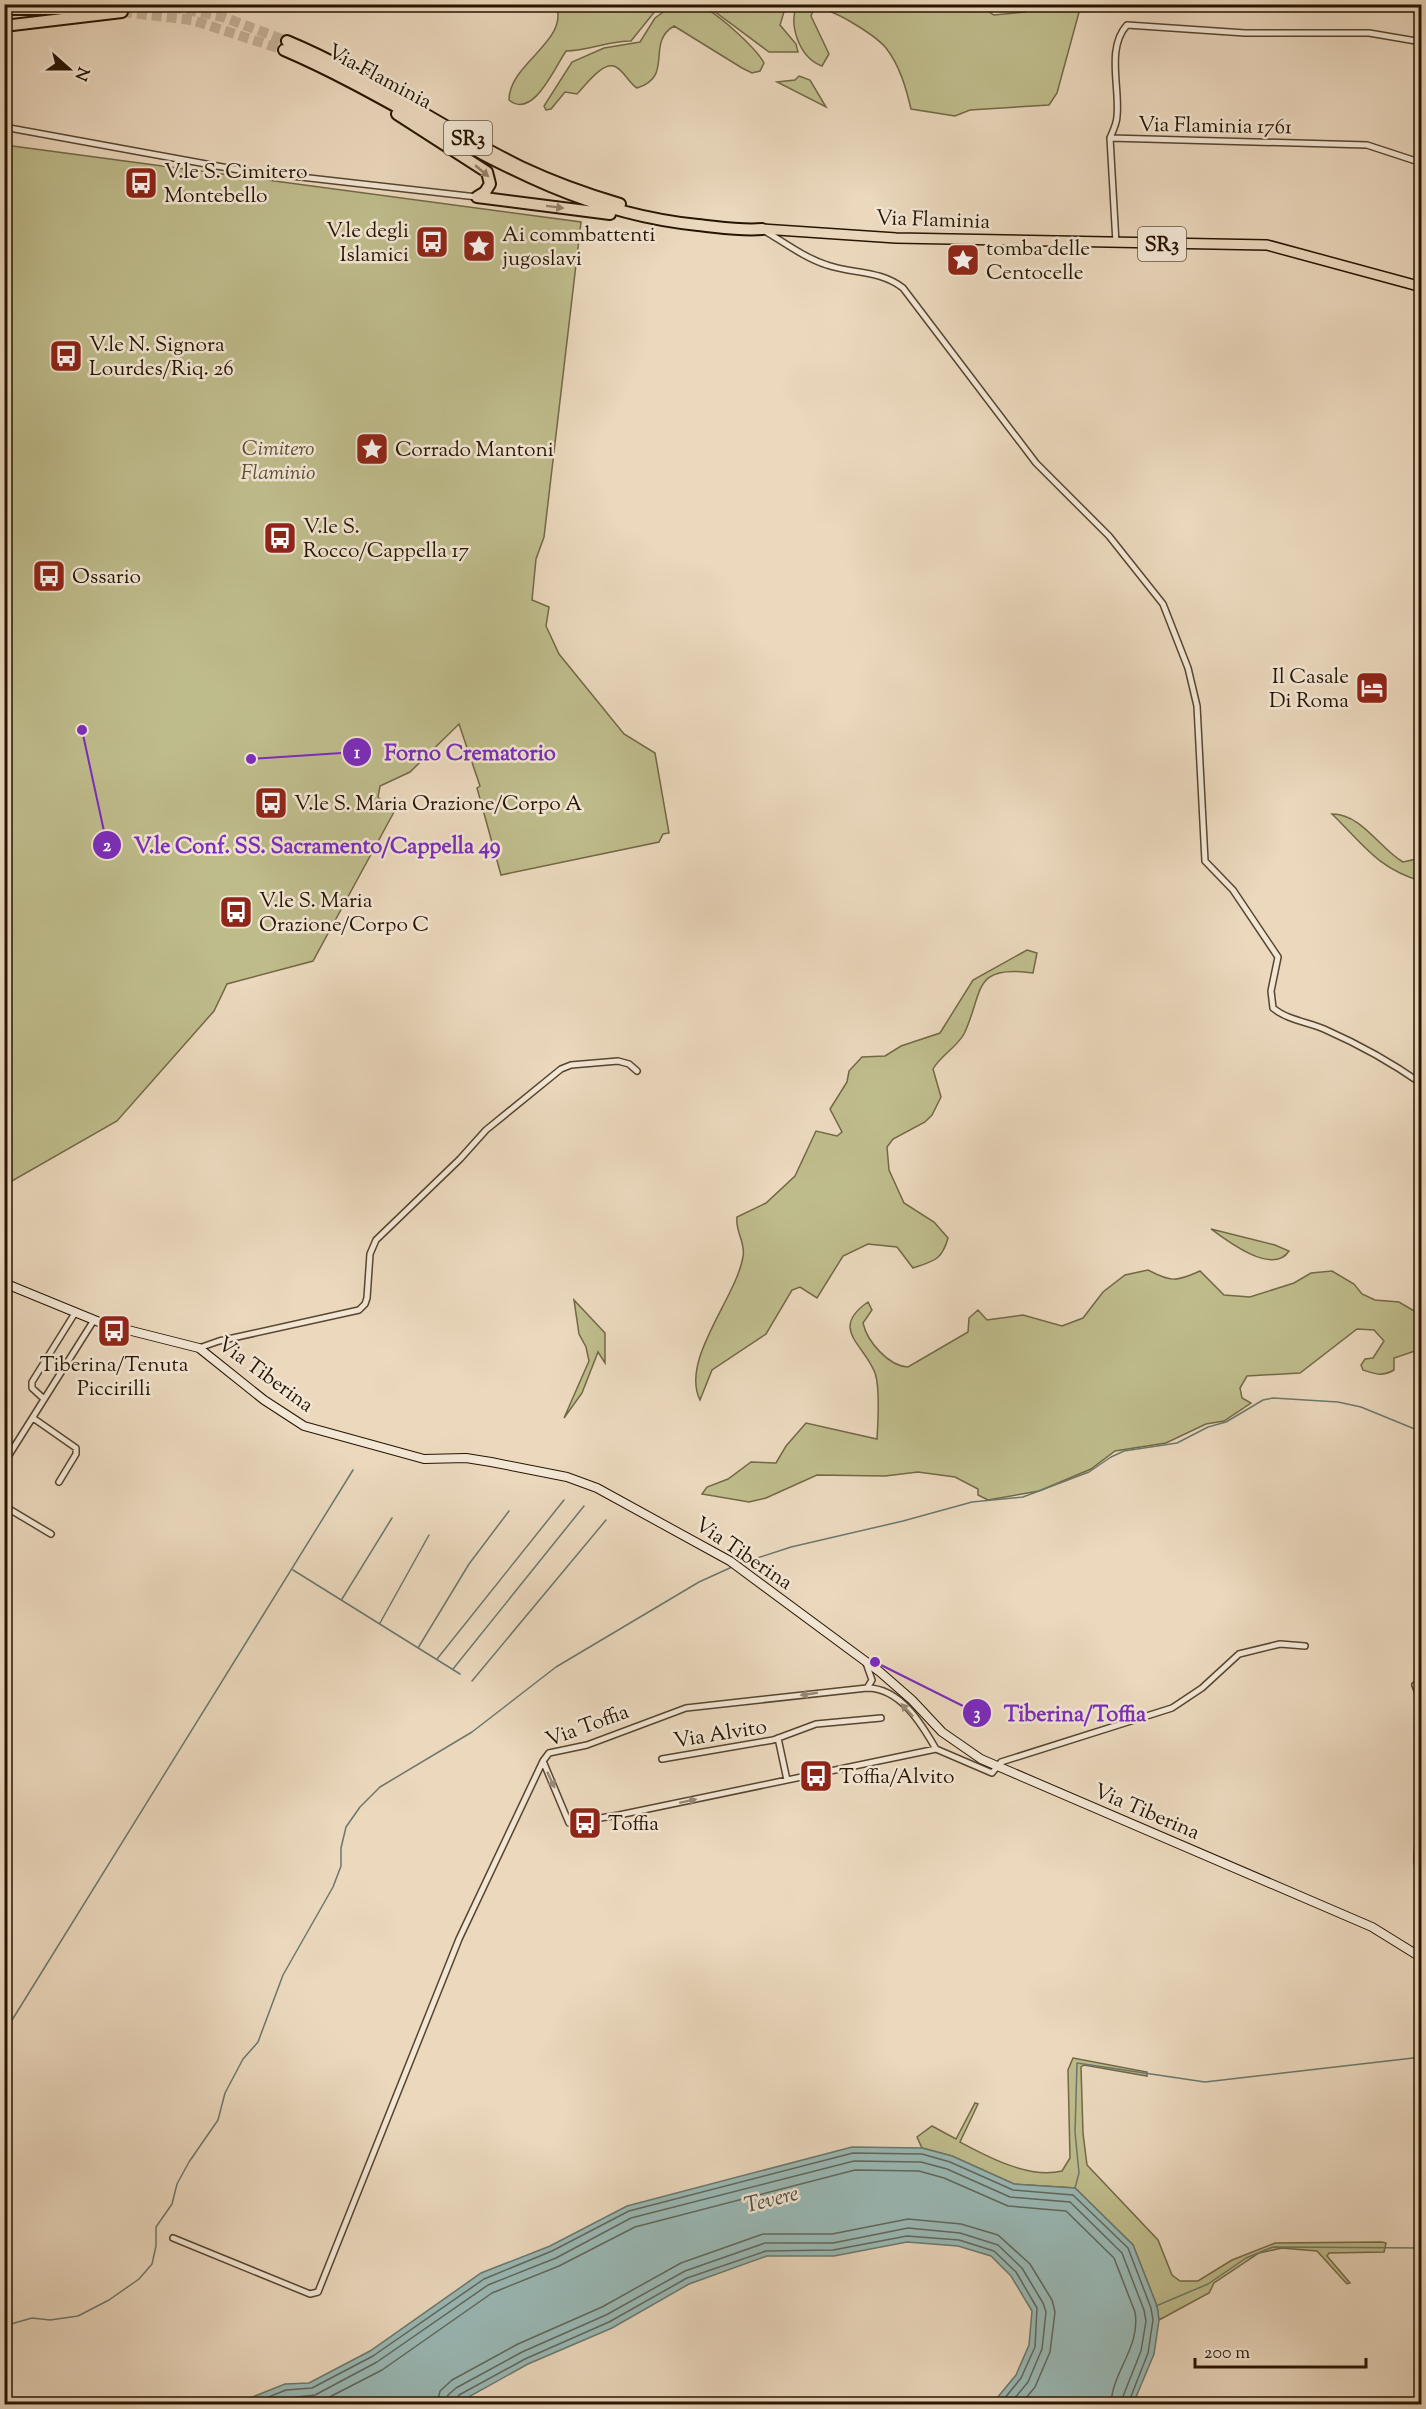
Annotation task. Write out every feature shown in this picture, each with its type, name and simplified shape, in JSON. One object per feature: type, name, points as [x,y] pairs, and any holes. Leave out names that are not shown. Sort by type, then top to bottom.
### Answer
[{"type":"highway","points":[[4,9],[87,8],[122,12],[4,26]]},
{"type":"highway","name":"Via Flaminia","points":[[286,46],[363,78],[522,167],[581,192],[658,212],[762,229],[689,224],[647,217],[585,201],[539,183],[493,161],[286,46]]},
{"type":"highway","points":[[366,89],[380,103],[487,172],[490,184],[485,192],[477,197]]},
{"type":"highway","points":[[477,197],[647,217]]},
{"type":"main road","name":"Via Flaminia","points":[[762,229],[896,238],[1116,244],[1267,245],[1422,287]]},
{"type":"main road","name":"Via Tiberina","points":[[4,1283],[94,1320],[199,1348],[264,1400],[304,1426],[424,1459],[466,1458],[567,1477],[597,1488],[643,1510],[730,1562],[880,1672],[912,1700],[942,1732],[981,1759],[1372,1927],[1422,1958]]},
{"type":"street","points":[[1110,138],[1118,117],[1116,46],[1121,32],[1127,25],[1245,33],[1369,33],[1422,42]]},
{"type":"street","points":[[4,127],[239,170],[477,197]]},
{"type":"street","name":"Via Flaminia 1761","points":[[1116,244],[1110,138],[1367,145],[1422,163]]},
{"type":"street","points":[[762,229],[816,261],[839,269],[876,274],[903,288],[1036,464],[1109,536],[1154,589],[1163,604],[1188,668],[1197,706],[1206,861],[1233,890],[1278,957],[1271,991],[1273,1008],[1285,1016],[1322,1028],[1361,1047],[1422,1084]]},
{"type":"street","points":[[199,1348],[219,1341],[359,1310],[367,1298],[370,1254],[376,1240],[495,1122],[567,1066],[618,1061],[629,1064],[637,1071]]},
{"type":"street","points":[[44,1399],[32,1388],[32,1382],[75,1313]]},
{"type":"street","points":[[4,1463],[94,1320]]},
{"type":"street","points":[[33,1418],[76,1448],[75,1455],[59,1482]]},
{"type":"street","points":[[4,1506],[51,1534]]},
{"type":"street","points":[[880,1672],[867,1688],[887,1691],[905,1706],[936,1749],[990,1772],[995,1771],[1001,1762],[1172,1708],[1202,1688],[1239,1654],[1280,1644],[1305,1646]]},
{"type":"street","points":[[866,1662],[872,1680]]},
{"type":"street","points":[[1415,1685],[1422,1704]]},
{"type":"street","name":"Via Toffia","points":[[867,1688],[686,1708],[587,1744],[549,1753],[543,1761],[569,1823],[936,1749]]},
{"type":"street","points":[[778,1738],[816,1724],[881,1718]]},
{"type":"street","name":"Via Alvito","points":[[663,1759],[778,1738],[787,1780]]},
{"type":"street","points":[[172,2238],[310,2294],[318,2292],[459,1939],[543,1761]]},
{"type":"street","points":[[1422,1765],[1417,1853],[1422,1896]]},
{"type":"green space","points":[[797,4],[921,4],[927,9],[979,4],[994,15],[1025,12],[1027,5],[1081,5],[1057,93],[1049,105],[970,110],[955,116],[911,109],[899,70],[886,48],[852,22],[821,9],[814,9],[811,16],[829,54],[822,66],[814,62],[802,49],[795,31]]},
{"type":"green space","points":[[556,5],[660,5],[631,41],[566,51],[535,98],[518,104],[509,100],[512,87],[518,75],[555,30],[558,18]]},
{"type":"green space","points":[[673,5],[697,5],[713,13],[744,39],[759,56],[764,63],[760,71],[752,73],[742,68],[674,26],[661,41],[658,68],[655,76],[648,83],[637,88],[619,69],[606,67],[600,70],[577,94],[565,92],[551,109],[546,110],[544,106],[572,62],[604,48],[640,42],[655,18]]},
{"type":"green space","points":[[706,5],[786,5],[780,25],[796,44],[798,52],[769,52]]},
{"type":"green space","points":[[799,76],[810,80],[826,107],[777,82],[795,80]]},
{"type":"green space","name":"Cimitero Flaminio","points":[[5,145],[581,222],[544,537],[536,559],[532,600],[549,607],[546,626],[559,654],[624,734],[655,753],[669,833],[663,834],[659,842],[501,875],[477,788],[480,786],[459,724],[410,772],[380,786],[378,797],[394,812],[313,961],[227,984],[214,1011],[117,1121],[5,1185]]},
{"type":"green space","points":[[1332,814],[1353,820],[1362,826],[1403,862],[1421,858],[1421,881],[1393,870],[1382,862]]},
{"type":"green space","points":[[1027,950],[1037,953],[1033,973],[1013,971],[999,973],[989,977],[983,984],[964,1034],[933,1069],[941,1097],[932,1115],[925,1122],[893,1139],[887,1147],[889,1170],[904,1203],[934,1222],[948,1238],[943,1251],[936,1259],[913,1268],[897,1247],[868,1244],[843,1256],[817,1298],[800,1287],[792,1290],[766,1334],[712,1370],[700,1400],[696,1384],[697,1367],[711,1329],[731,1291],[743,1257],[737,1217],[766,1203],[795,1176],[816,1131],[837,1136],[842,1132],[830,1109],[847,1082],[849,1071],[862,1057],[885,1056],[901,1046],[940,1033],[973,980]]},
{"type":"green space","points":[[1211,1229],[1275,1245],[1289,1251],[1282,1258],[1272,1260],[1262,1258],[1238,1248]]},
{"type":"green space","points":[[1148,1270],[1162,1277],[1174,1279],[1200,1271],[1224,1295],[1250,1297],[1294,1283],[1311,1273],[1332,1271],[1354,1284],[1362,1294],[1375,1300],[1399,1302],[1421,1315],[1421,1349],[1394,1358],[1394,1370],[1390,1372],[1371,1373],[1363,1370],[1361,1365],[1365,1359],[1373,1358],[1384,1341],[1374,1330],[1357,1329],[1300,1373],[1247,1376],[1240,1388],[1242,1398],[1251,1403],[1224,1421],[1206,1424],[1166,1443],[1115,1451],[1091,1469],[1039,1491],[988,1500],[978,1495],[978,1489],[955,1477],[918,1472],[885,1476],[817,1475],[766,1498],[749,1502],[702,1494],[707,1487],[728,1479],[751,1462],[776,1463],[786,1446],[806,1423],[877,1439],[877,1379],[850,1329],[851,1320],[868,1302],[872,1310],[863,1323],[869,1337],[886,1357],[900,1366],[908,1367],[968,1332],[969,1318],[978,1310],[987,1320],[1023,1315],[1062,1326],[1083,1318],[1103,1292],[1125,1275]]},
{"type":"green space","points":[[574,1300],[605,1333],[605,1363],[598,1352],[582,1393],[564,1418],[589,1361],[586,1347],[579,1334]]},
{"type":"green space","points":[[1073,2058],[1147,2072],[1147,2076],[1084,2065],[1081,2067],[1083,2133],[1087,2165],[1158,2240],[1172,2275],[1180,2281],[1198,2281],[1232,2260],[1275,2243],[1382,2242],[1386,2243],[1384,2252],[1329,2253],[1327,2256],[1350,2283],[1347,2284],[1317,2251],[1282,2248],[1259,2253],[1214,2283],[1209,2293],[1159,2320],[1157,2306],[1133,2245],[1075,2188],[1014,2184],[952,2156],[922,2148],[917,2137],[932,2126],[956,2139],[975,2103],[978,2104],[960,2142],[996,2160],[1023,2169],[1049,2173],[1062,2171],[1070,2158],[1068,2070]]},
{"type":"water","name":"Tevere","points":[[852,2147],[922,2148],[952,2156],[1014,2184],[1075,2188],[1133,2245],[1157,2306],[1159,2320],[1154,2354],[1133,2404],[992,2404],[1016,2375],[1029,2345],[1032,2311],[1011,2276],[991,2256],[958,2246],[907,2242],[834,2256],[767,2256],[689,2284],[612,2328],[528,2364],[456,2404],[235,2404],[285,2384],[309,2383],[370,2351],[481,2273],[550,2246],[627,2206]]},
{"type":"waterway","points":[[739,1564],[791,1547],[972,1502],[1023,1497],[1089,1472],[1124,1451],[1177,1443],[1208,1427],[1226,1422],[1263,1400],[1273,1398],[1338,1402],[1361,1407],[1422,1432]]},
{"type":"waterway","points":[[4,2033],[353,1470]]},
{"type":"waterway","points":[[437,1659],[564,1500]]},
{"type":"waterway","points":[[453,1669],[584,1506]]},
{"type":"waterway","points":[[418,1648],[469,1564],[509,1511]]},
{"type":"waterway","points":[[342,1599],[392,1518]]},
{"type":"waterway","points":[[472,1681],[606,1520]]},
{"type":"waterway","points":[[380,1623],[429,1535]]},
{"type":"waterway","points":[[4,2326],[32,2318],[50,2320],[78,2316],[109,2300],[139,2279],[152,2264],[156,2246],[156,2227],[172,2204],[177,2184],[189,2162],[218,2120],[225,2093],[243,2059],[258,2042],[283,1975],[333,1887],[341,1866],[341,1848],[346,1827],[360,1807],[380,1787],[472,1732],[556,1667],[699,1582],[732,1567]]},
{"type":"waterway","points":[[293,1570],[460,1674]]},
{"type":"waterway","points":[[1075,2188],[1079,2173],[1075,2132],[1077,2063],[1205,2082],[1422,2057]]},
{"type":"waterway","points":[[1156,2306],[1208,2284],[1246,2258],[1273,2247],[1422,2248]]},
{"type":"tunnel","points":[[157,4],[223,17],[287,41]]},
{"type":"tunnel","points":[[122,12],[192,20],[284,50]]},
{"type":"place","name":"V.le S. Cimitero Montebello","points":[[141,183]]},
{"type":"place","name":"V.le degli Islamici","points":[[432,242]]},
{"type":"place","name":"Ai commbattenti jugoslavi","points":[[479,246]]},
{"type":"place","name":"tomba delle Centocelle","points":[[963,260]]},
{"type":"place","name":"V.le N. Signora Lourdes/Riq. 26","points":[[66,356]]},
{"type":"place","name":"Corrado Mantoni","points":[[372,449]]},
{"type":"place","name":"V.le S. Rocco/Cappella 17","points":[[280,538]]},
{"type":"place","name":"Ossario","points":[[49,576]]},
{"type":"place","name":"Il Casale Di Roma","points":[[1372,688]]},
{"type":"place","name":"V.le Conf. SS. Sacramento/Cappella 49","points":[[82,730]]},
{"type":"place","name":"Forno Crematorio","points":[[251,759]]},
{"type":"place","name":"V.le S. Maria Orazione/Corpo A","points":[[271,803]]},
{"type":"place","name":"V.le S. Maria Orazione/Corpo C","points":[[236,912]]},
{"type":"place","name":"Tiberina/Tenuta Piccirilli","points":[[114,1331]]},
{"type":"place","name":"Tiberina/Toffia","points":[[875,1662]]},
{"type":"place","name":"Toffia/Alvito","points":[[816,1776]]},
{"type":"place","name":"Toffia","points":[[585,1823]]}]
